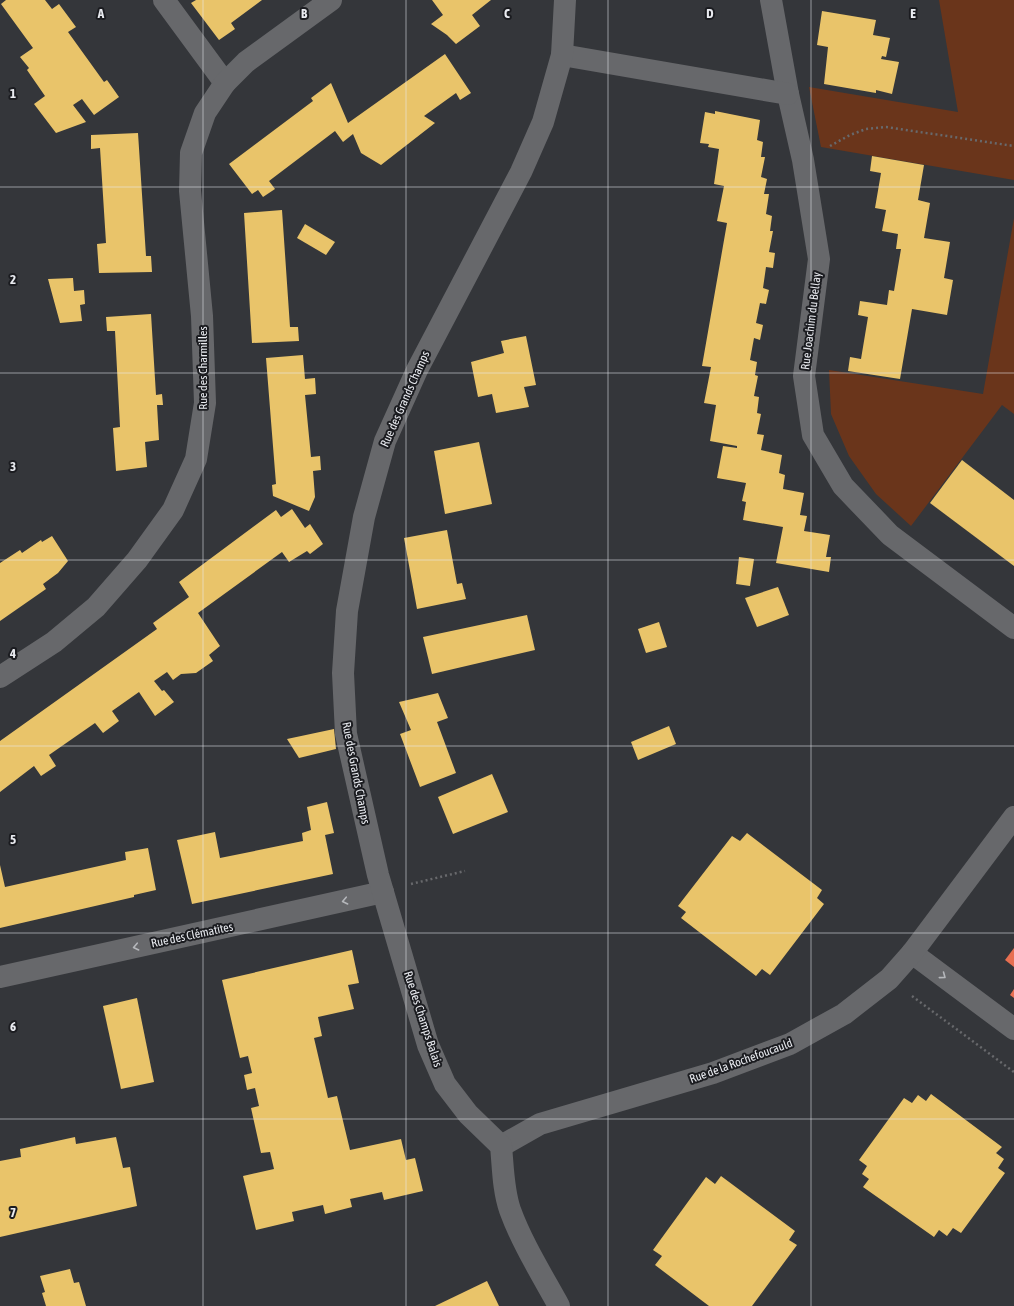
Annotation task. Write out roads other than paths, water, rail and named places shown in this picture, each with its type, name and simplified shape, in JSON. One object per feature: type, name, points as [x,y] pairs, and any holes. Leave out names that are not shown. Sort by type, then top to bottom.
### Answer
[{"type":"street","points":[[164,0],[226,83]]},
{"type":"street","name":"Rue des Charmilles","points":[[0,678],[54,642],[96,607],[137,560],[173,510],[196,459],[204,403],[202,316],[190,191],[192,153],[205,113],[226,83],[246,62],[331,0]]},
{"type":"street","name":"Rue des Grands Champs","points":[[381,884],[346,734],[343,673],[347,611],[364,517],[385,441],[416,370],[522,172],[543,122],[562,55],[565,0]]},
{"type":"street","name":"Rue Joachim du Bellay","points":[[771,0],[788,94],[804,160],[819,259],[804,376],[813,435],[843,486],[890,535],[1014,628]]},
{"type":"street","points":[[562,55],[788,94]]},
{"type":"street","name":"Rue de la Rochefoucauld","points":[[501,1146],[540,1124],[713,1074],[790,1044],[844,1014],[889,979],[912,953],[1014,818]]},
{"type":"street","name":"Rue des Clématites","points":[[0,977],[381,884]]},
{"type":"street","name":"Rue des Champs Balais","points":[[381,884],[428,1045],[445,1084],[468,1114],[501,1146]]},
{"type":"street","points":[[912,953],[1014,1029]]},
{"type":"street","points":[[501,1146],[506,1191],[510,1209],[530,1254],[559,1306]]}]
